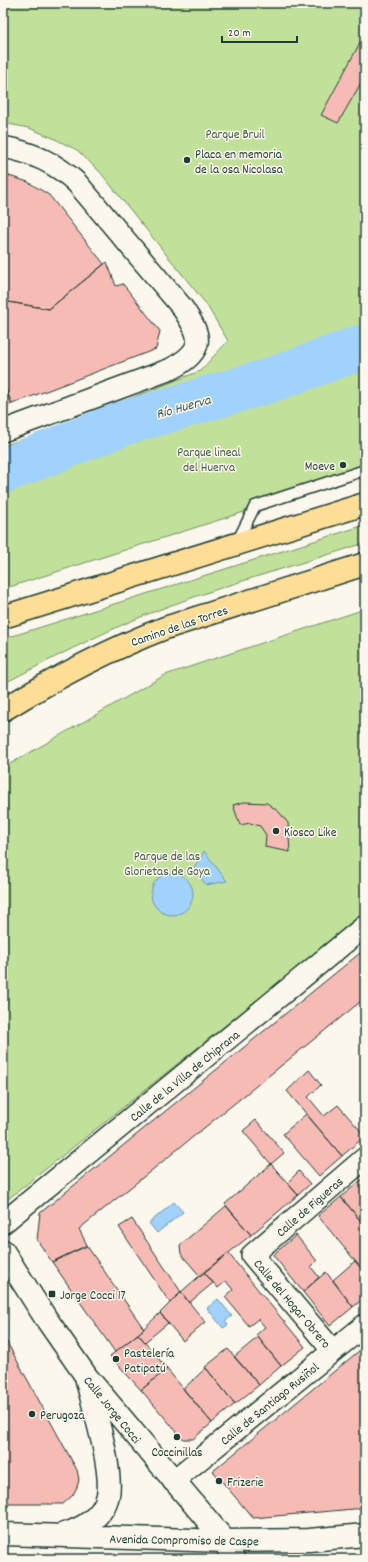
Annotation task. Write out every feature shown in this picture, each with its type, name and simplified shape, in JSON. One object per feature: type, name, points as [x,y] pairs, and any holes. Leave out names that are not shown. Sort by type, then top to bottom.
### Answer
[{"type":"main road","points":[[3,617],[365,504]]},
{"type":"main road","name":"Camino de las Torres","points":[[3,710],[35,690],[91,660],[134,640],[165,628],[365,564]]},
{"type":"main road","name":"Calle Jorge Cocci","points":[[3,1251],[45,1317],[86,1376],[229,1550]]},
{"type":"main road","points":[[59,1535],[76,1530],[96,1517],[108,1496],[109,1486],[107,1469],[86,1376]]},
{"type":"main road","name":"Avenida Compromiso de Caspe","points":[[3,1534],[59,1535],[229,1550],[365,1535]]},
{"type":"street","points":[[3,147],[47,161],[63,170],[78,183],[181,306],[193,324],[197,333],[198,341],[191,356],[171,369],[3,430]]},
{"type":"street","name":"Calle de la Villa de Chiprana","points":[[3,1224],[365,926]]},
{"type":"street","name":"Calle de Figueras","points":[[252,1255],[365,1158]]},
{"type":"street","name":"Calle del Hogar Obrero","points":[[252,1255],[334,1351]]},
{"type":"street","name":"Calle de Santiago Rusiñol","points":[[173,1481],[365,1325]]},
{"type":"lane","points":[[235,545],[255,506],[365,470]]},
{"type":"green space","name":"Parque Bruil","points":[[3,3],[365,3],[365,465],[254,501],[244,512],[3,589],[3,446],[47,431],[200,371],[228,341],[206,304],[100,172],[77,150],[29,128],[3,123]]},
{"type":"green space","points":[[365,525],[365,543],[225,586],[143,616],[55,657],[3,684],[3,639]]},
{"type":"green space","name":"Parque de las Glorietas de Goya","points":[[365,609],[365,914],[7,1200],[3,1193],[3,768],[165,675]]},
{"type":"water","points":[[204,851],[227,881],[206,885],[194,868]]},
{"type":"water","points":[[172,873],[187,879],[193,894],[187,909],[172,915],[157,909],[151,894],[157,879]]},
{"type":"water","points":[[174,1202],[183,1212],[157,1233],[149,1223]]},
{"type":"water","points":[[218,1299],[232,1316],[225,1321],[228,1325],[223,1328],[207,1308]]},
{"type":"building","points":[[361,41],[365,44],[365,76],[338,123],[321,115]]},
{"type":"building","points":[[3,174],[28,182],[49,195],[104,264],[49,309],[3,301]]},
{"type":"building","points":[[107,262],[116,286],[123,284],[160,331],[156,349],[12,404],[3,383],[3,301],[49,309]]},
{"type":"building","points":[[3,383],[12,404],[3,407]]},
{"type":"building","name":"Kiosco Like","points":[[244,802],[267,803],[279,812],[288,823],[290,852],[265,847],[266,835],[260,826],[250,823],[240,825],[233,805]]},
{"type":"building","points":[[365,949],[365,998],[79,1229],[87,1245],[52,1262],[37,1240],[40,1213]]},
{"type":"building","points":[[309,1070],[321,1085],[308,1097],[324,1116],[338,1105],[365,1136],[342,1156],[287,1091]]},
{"type":"building","points":[[306,1114],[342,1156],[319,1176],[283,1134]]},
{"type":"building","points":[[256,1120],[284,1153],[271,1164],[243,1131]]},
{"type":"building","points":[[271,1164],[298,1195],[251,1235],[225,1204]]},
{"type":"building","points":[[299,1171],[310,1184],[298,1195],[287,1183]]},
{"type":"building","points":[[365,1177],[365,1222],[363,1224],[341,1197]]},
{"type":"building","points":[[341,1197],[365,1226],[365,1273],[318,1216]]},
{"type":"building","points":[[226,1206],[251,1235],[200,1276],[181,1254],[180,1245]]},
{"type":"building","points":[[132,1219],[181,1292],[170,1303],[119,1227]]},
{"type":"building","points":[[296,1235],[317,1261],[311,1267],[319,1277],[303,1292],[273,1255]]},
{"type":"building","points":[[87,1246],[144,1329],[115,1352],[52,1262]]},
{"type":"building","points":[[228,1253],[305,1347],[281,1366],[256,1335],[265,1327],[258,1319],[249,1326],[225,1297],[233,1290],[226,1281],[218,1288],[204,1272]]},
{"type":"building","points":[[355,1261],[365,1273],[365,1297],[353,1307],[333,1280]]},
{"type":"building","points":[[204,1272],[213,1283],[189,1303],[181,1292]]},
{"type":"building","points":[[326,1272],[353,1307],[330,1326],[303,1292]]},
{"type":"building","points":[[181,1292],[205,1322],[183,1341],[160,1313]]},
{"type":"building","points":[[160,1313],[168,1323],[145,1342],[138,1334]]},
{"type":"building","points":[[138,1334],[167,1369],[141,1390],[110,1356]]},
{"type":"building","points":[[3,1335],[77,1470],[79,1480],[77,1487],[73,1495],[63,1504],[3,1504]]},
{"type":"building","points":[[258,1337],[281,1366],[259,1385],[234,1357]]},
{"type":"building","points":[[365,1346],[365,1508],[253,1518],[213,1471]]},
{"type":"building","points":[[228,1349],[259,1385],[235,1404],[205,1367]]},
{"type":"building","points":[[206,1368],[235,1404],[212,1423],[183,1389]]},
{"type":"building","points":[[167,1369],[212,1423],[193,1439],[183,1439],[141,1390]]},
{"type":"waterway","name":"Río Huerva","points":[[3,471],[121,424],[268,381],[365,346]]},
{"type":"place","name":"Placa en memoria de la osa Nicolasa","points":[[187,160]]},
{"type":"place","name":"Moeve","points":[[343,465]]},
{"type":"place","name":"Kiosco Like","points":[[276,831]]},
{"type":"place","name":"Jorge Cocci 17","points":[[52,1294]]},
{"type":"place","name":"Pastelería Patipatú","points":[[116,1359]]},
{"type":"place","name":"Perugoza","points":[[32,1414]]},
{"type":"place","name":"Coccinillas","points":[[177,1437]]},
{"type":"place","name":"Frizerie","points":[[219,1481]]},
{"type":"park label","name":"Parque lineal del Huerva","points":[[209,458]]}]
